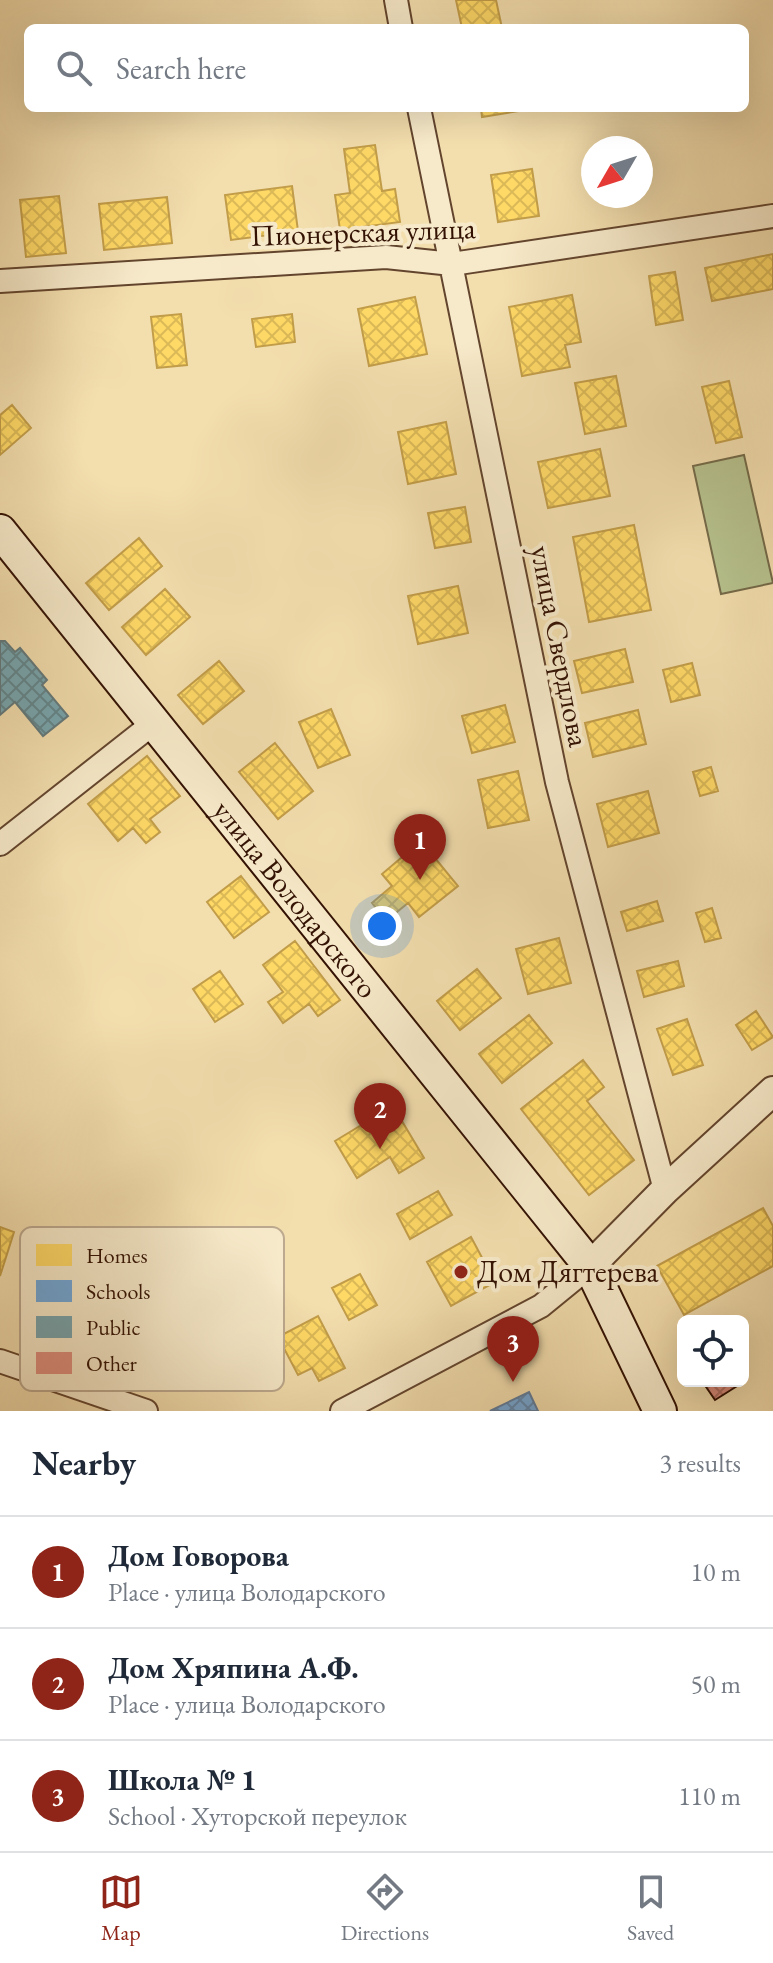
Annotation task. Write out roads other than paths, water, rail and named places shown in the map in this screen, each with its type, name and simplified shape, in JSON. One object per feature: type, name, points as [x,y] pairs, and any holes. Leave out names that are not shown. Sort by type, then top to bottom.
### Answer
[{"type":"main road","name":"улица Володарского","points":[[0,531],[590,1266],[660,1411]]},
{"type":"street","points":[[396,0],[400,24]]},
{"type":"street","name":"улица Свердлова","points":[[420,112],[557,782],[665,1190]]},
{"type":"street","name":"Пионерская улица","points":[[0,281],[386,257],[452,264],[773,216]]},
{"type":"street","points":[[0,844],[155,722]]},
{"type":"street","points":[[342,1411],[541,1306],[590,1266],[665,1190],[773,1091]]},
{"type":"street","points":[[0,1361],[20,1368]]},
{"type":"street","points":[[88,1391],[146,1411]]},
{"type":"place","name":"Дом Говорова","points":[[420,880]]},
{"type":"place","name":"Дом Хряпина А.Ф.","points":[[380,1149]]},
{"type":"place","name":"Дом Дягтерева","points":[[461,1272]]},
{"type":"place","name":"Школа № 1","points":[[513,1382]]}]
